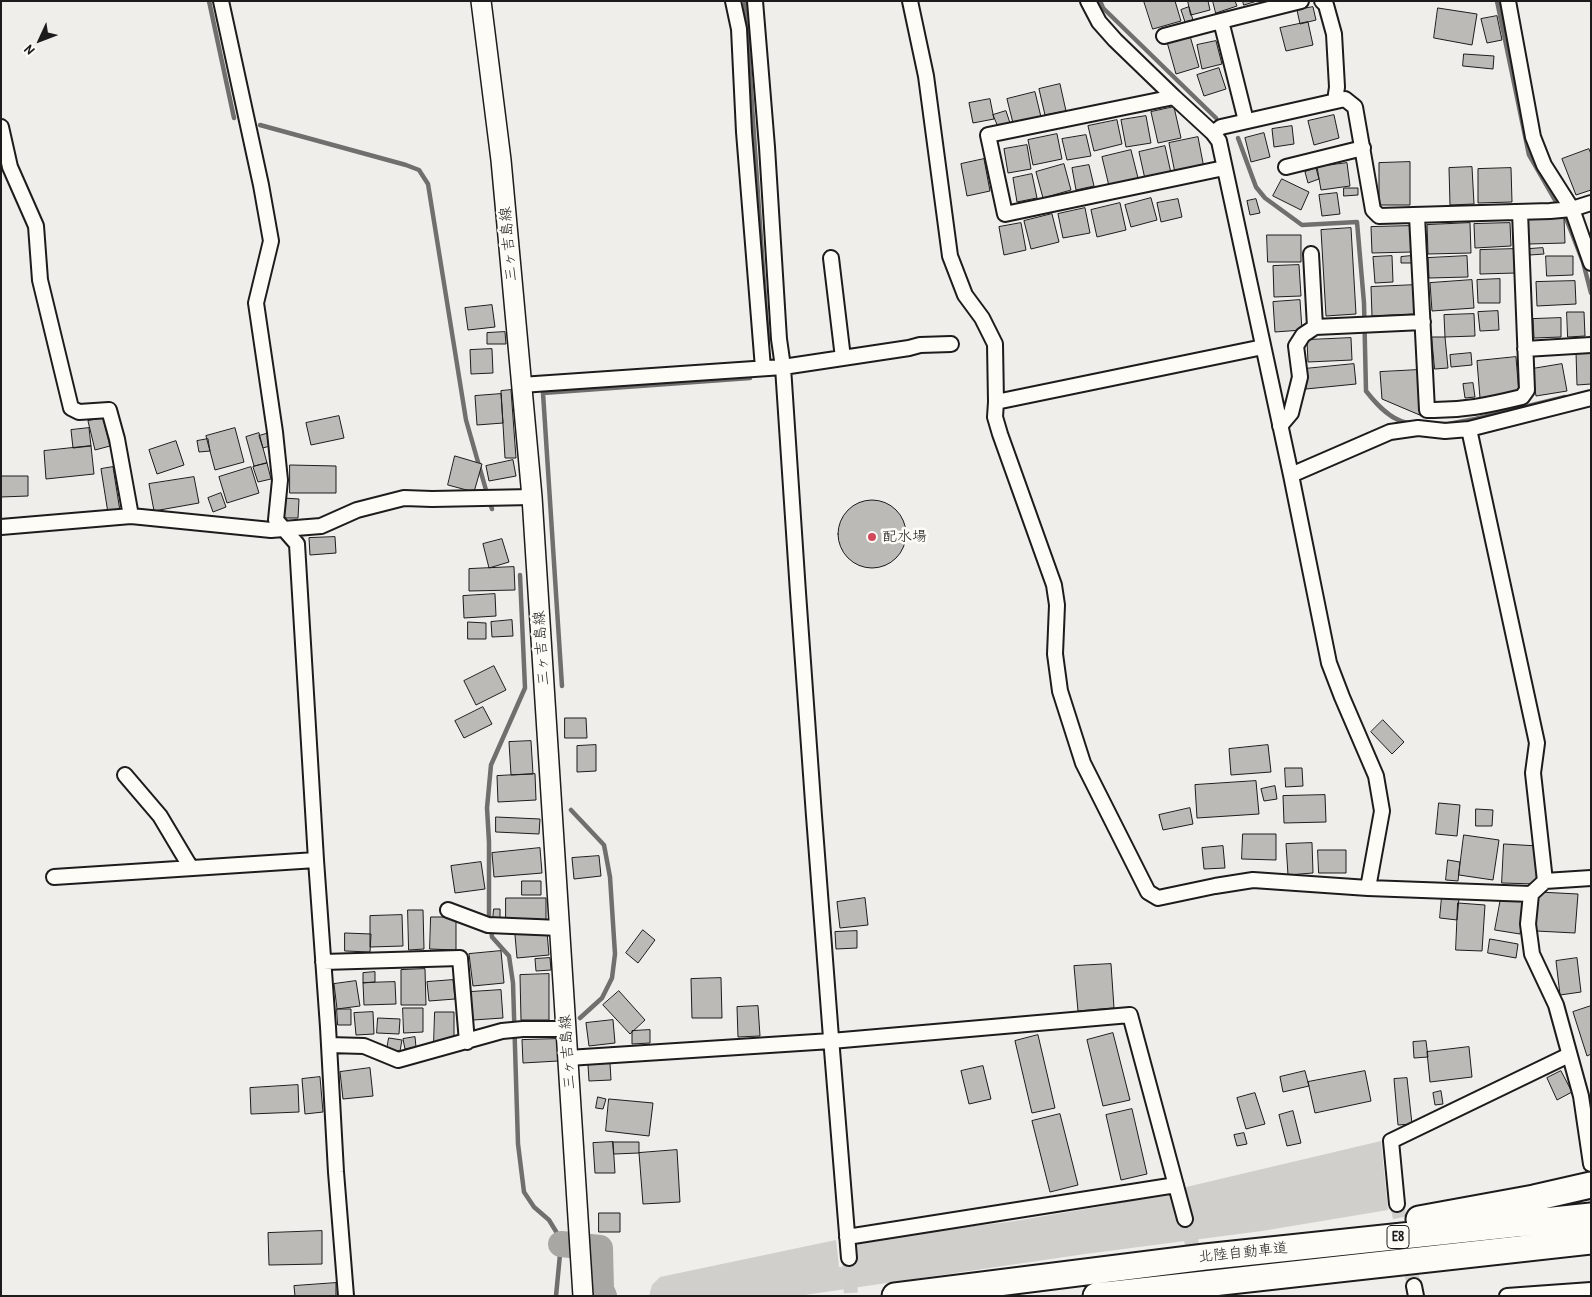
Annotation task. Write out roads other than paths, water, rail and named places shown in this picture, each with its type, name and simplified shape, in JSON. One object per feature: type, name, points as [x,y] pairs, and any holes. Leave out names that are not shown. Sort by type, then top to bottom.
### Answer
[{"type":"highway","points":[[1205,1257],[1515,1202],[1591,1185]]},
{"type":"highway","name":"北陸自動車道","points":[[895,1296],[1205,1257],[1591,1216]]},
{"type":"highway","name":"北陸自動車道","points":[[1096,1296],[1591,1241]]},
{"type":"highway","points":[[1303,1272],[1591,1253]]},
{"type":"main road","name":"三ヶ吉島線","points":[[481,1],[501,160],[532,497],[583,1296]]},
{"type":"street","points":[[220,1],[261,185],[271,241],[256,303],[280,480],[276,520],[286,529],[297,544],[336,1172],[346,1296]]},
{"type":"street","points":[[733,1],[738,29],[744,132],[763,368]]},
{"type":"street","points":[[755,1],[831,1041],[849,1258]]},
{"type":"street","points":[[910,1],[926,76],[950,256],[965,295],[982,318],[995,344],[995,416],[1054,585],[1057,605],[1055,654],[1060,691],[1084,763],[1148,892],[1158,898],[1253,880],[1368,888],[1531,894]]},
{"type":"street","points":[[1088,1],[1100,22],[1115,40],[1213,133],[1219,141],[1291,475],[1329,663],[1376,776],[1382,811],[1368,888]]},
{"type":"street","points":[[1164,36],[1301,1]]},
{"type":"street","points":[[1322,1],[1326,5],[1334,34],[1337,87],[1335,101]]},
{"type":"street","points":[[1508,1],[1533,137],[1544,165],[1572,209],[1591,262]]},
{"type":"street","points":[[1221,21],[1246,121]]},
{"type":"street","points":[[1174,97],[988,135],[1005,214],[1224,168]]},
{"type":"street","points":[[1213,133],[1221,127],[1345,99],[1356,107],[1374,210],[1379,216],[1572,209],[1591,202]]},
{"type":"street","points":[[1,127],[10,167],[36,226],[40,280],[71,408],[80,412],[109,410],[132,516]]},
{"type":"street","points":[[1286,167],[1363,148]]},
{"type":"street","points":[[1417,216],[1427,410],[1446,411],[1470,409],[1522,397],[1527,390],[1520,212]]},
{"type":"street","points":[[1311,254],[1315,327]]},
{"type":"street","points":[[831,258],[843,358]]},
{"type":"street","points":[[1280,426],[1291,413],[1300,377],[1296,346],[1303,335],[1315,327],[1423,322]]},
{"type":"street","points":[[521,385],[783,367],[920,345],[951,344]]},
{"type":"street","points":[[1526,350],[1591,345]]},
{"type":"street","points":[[996,402],[1263,346]]},
{"type":"street","points":[[1291,475],[1390,432],[1418,428],[1446,431],[1469,429],[1591,398]]},
{"type":"street","points":[[1469,429],[1537,743],[1533,773],[1545,881]]},
{"type":"street","points":[[1,527],[132,516],[271,530],[321,526],[357,510],[404,498],[532,497]]},
{"type":"street","points":[[124,774],[160,816],[191,868]]},
{"type":"street","points":[[54,877],[316,860]]},
{"type":"street","points":[[1590,1157],[1581,1096],[1556,1006],[1532,954],[1528,924],[1531,894],[1545,881],[1591,878]]},
{"type":"street","points":[[448,910],[488,925],[560,928]]},
{"type":"street","points":[[323,962],[460,958],[467,1042]]},
{"type":"street","points":[[568,1058],[831,1041],[1130,1015],[1185,1219]]},
{"type":"street","points":[[329,1044],[364,1046],[398,1060],[502,1031],[566,1029]]},
{"type":"street","points":[[1397,1204],[1391,1141],[1569,1054]]},
{"type":"street","points":[[847,1237],[1176,1185]]},
{"type":"street","points":[[1507,1296],[1591,1290]]},
{"type":"waterway","points":[[209,1],[234,118]]},
{"type":"waterway","points":[[745,1],[768,344]]},
{"type":"waterway","points":[[1100,1],[1103,8],[1216,118]]},
{"type":"waterway","points":[[1497,1],[1529,155],[1567,221],[1583,262],[1591,293]]},
{"type":"waterway","points":[[260,125],[406,165],[419,170],[428,184],[466,420],[486,490]]},
{"type":"waterway","points":[[1238,138],[1256,187],[1265,198],[1302,225],[1357,222],[1364,303],[1366,391],[1392,417],[1411,423]]},
{"type":"waterway","points":[[562,686],[543,393],[750,378]]},
{"type":"waterway","points":[[1436,424],[1448,424],[1475,419],[1565,397]]},
{"type":"waterway","points":[[490,503],[492,509]]},
{"type":"waterway","points":[[520,575],[525,688],[491,765],[487,808],[489,916],[492,937],[509,956],[513,983],[518,1144],[524,1192],[534,1207],[549,1220],[560,1238],[556,1296]]},
{"type":"waterway","points":[[571,810],[604,845],[610,877],[615,954],[612,978],[602,998],[580,1018]]},
{"type":"waterway","points":[[561,1244],[600,1248],[601,1289],[604,1296]]},
{"type":"tunnel","points":[[1397,1204],[1414,1286]]},
{"type":"tunnel","points":[[1185,1219],[1205,1290]]},
{"type":"tunnel","points":[[849,1258],[851,1296]]},
{"type":"place","name":"配水場","points":[[872,537]]}]
